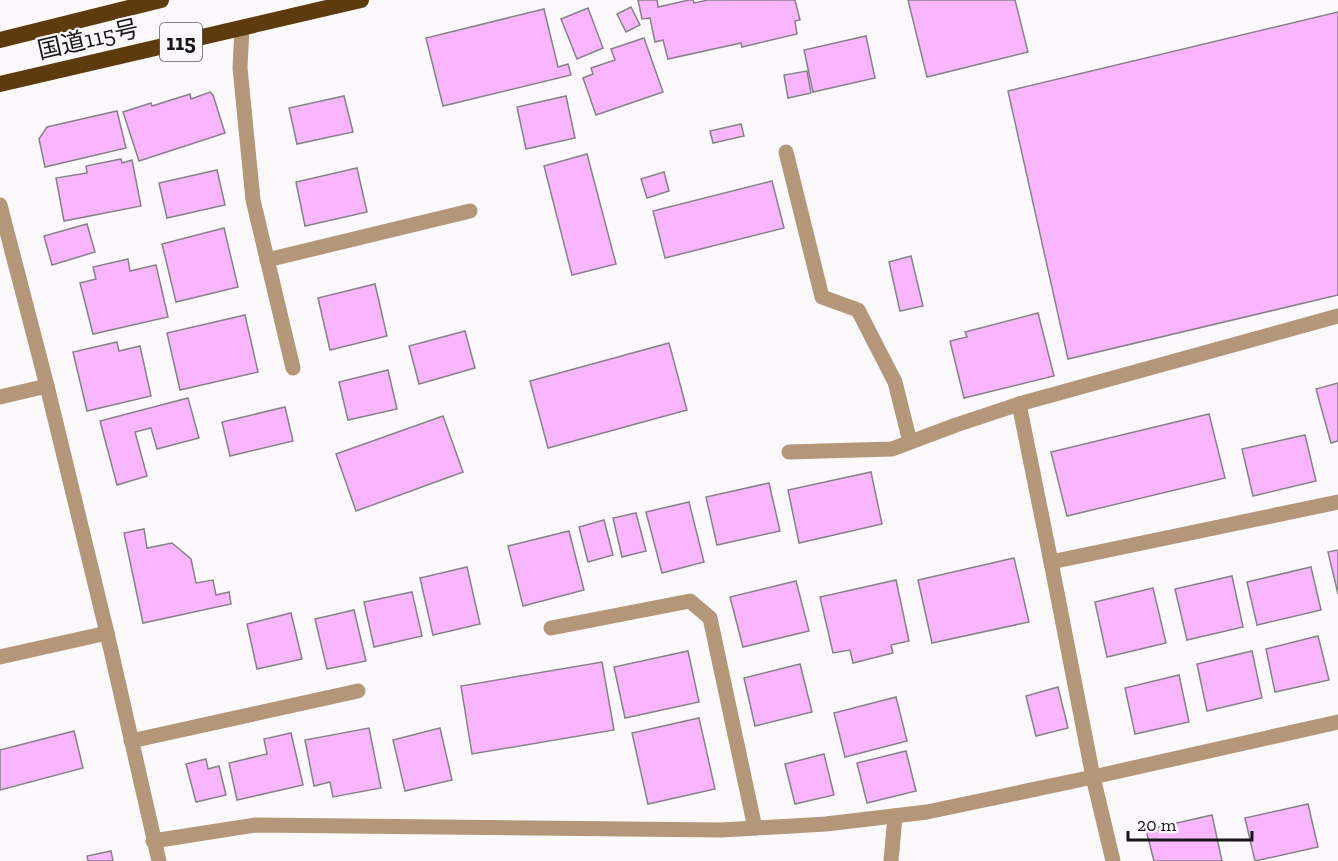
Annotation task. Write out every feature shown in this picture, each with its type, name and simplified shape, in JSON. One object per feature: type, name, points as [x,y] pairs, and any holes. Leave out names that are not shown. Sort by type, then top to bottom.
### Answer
[{"type":"highway","name":"国道115号","points":[[0,40],[161,0]]},
{"type":"highway","name":"国道115号","points":[[0,84],[361,0]]},
{"type":"street","points":[[242,28],[240,68],[253,200],[292,368]]},
{"type":"street","points":[[786,152],[822,297],[858,310],[895,382],[910,442]]},
{"type":"street","points":[[0,205],[107,633],[159,861]]},
{"type":"street","points":[[267,260],[470,211]]},
{"type":"street","points":[[789,452],[892,449],[1019,404],[1338,316]]},
{"type":"street","points":[[0,397],[47,386]]},
{"type":"street","points":[[1019,404],[1093,777],[1113,861]]},
{"type":"street","points":[[1052,562],[1338,502]]},
{"type":"street","points":[[551,628],[690,601],[710,618],[755,828]]},
{"type":"street","points":[[0,657],[107,633]]},
{"type":"street","points":[[131,741],[358,691]]},
{"type":"street","points":[[153,840],[256,825],[721,830],[826,824],[927,812],[1338,722]]},
{"type":"street","points":[[891,861],[895,816]]},
{"type":"building","points":[[638,0],[657,0],[658,7],[689,0],[693,0],[694,3],[708,0],[795,0],[800,20],[795,21],[797,34],[742,47],[741,43],[668,59],[663,40],[655,42],[650,18],[642,19]]},
{"type":"building","points":[[908,0],[1015,0],[1028,52],[927,77]]},
{"type":"building","points":[[631,7],[640,25],[626,32],[617,14]]},
{"type":"building","points":[[588,8],[603,48],[577,59],[561,19]]},
{"type":"building","points":[[544,9],[558,67],[568,64],[571,75],[443,106],[426,38]]},
{"type":"building","points":[[1338,12],[1338,295],[1068,359],[1008,91]]},
{"type":"building","points":[[866,36],[875,78],[813,92],[804,50]]},
{"type":"building","points":[[644,38],[663,92],[596,115],[583,78],[593,74],[591,68],[615,60],[611,49]]},
{"type":"building","points":[[807,71],[811,93],[788,98],[784,75]]},
{"type":"building","points":[[210,92],[225,133],[139,161],[123,112],[190,94],[191,99]]},
{"type":"building","points":[[344,96],[353,132],[297,144],[289,108]]},
{"type":"building","points":[[566,96],[575,138],[526,149],[517,107]]},
{"type":"building","points":[[117,111],[126,148],[45,167],[39,139],[47,127]]},
{"type":"building","points":[[741,124],[744,136],[713,143],[710,131]]},
{"type":"building","points":[[587,154],[616,264],[572,275],[544,166]]},
{"type":"building","points":[[121,159],[122,163],[132,160],[141,206],[64,221],[56,178],[87,173],[86,166]]},
{"type":"building","points":[[357,168],[367,212],[305,226],[296,182]]},
{"type":"building","points":[[217,170],[225,205],[167,218],[159,183]]},
{"type":"building","points":[[664,172],[669,191],[647,198],[641,179]]},
{"type":"building","points":[[772,181],[784,228],[665,258],[653,211]]},
{"type":"building","points":[[87,224],[95,252],[52,265],[44,236]]},
{"type":"building","points":[[224,228],[238,287],[176,302],[162,244]]},
{"type":"building","points":[[911,256],[923,306],[900,311],[889,262]]},
{"type":"building","points":[[128,259],[130,271],[156,265],[168,317],[93,334],[80,283],[96,279],[93,267]]},
{"type":"building","points":[[375,284],[387,336],[330,350],[318,298]]},
{"type":"building","points":[[1038,313],[1054,376],[964,398],[950,341],[967,337],[965,332]]},
{"type":"building","points":[[245,315],[258,372],[180,390],[167,333]]},
{"type":"building","points":[[465,331],[475,368],[419,384],[409,346]]},
{"type":"building","points":[[117,342],[119,351],[140,346],[151,396],[87,411],[73,352]]},
{"type":"building","points":[[669,343],[687,410],[548,448],[530,381]]},
{"type":"building","points":[[388,370],[397,409],[348,420],[339,382]]},
{"type":"building","points":[[1338,383],[1338,441],[1331,443],[1316,389]]},
{"type":"building","points":[[188,398],[199,438],[157,449],[151,428],[135,432],[147,476],[117,485],[100,421]]},
{"type":"building","points":[[285,407],[293,441],[230,456],[222,422]]},
{"type":"building","points":[[1209,414],[1225,478],[1067,516],[1051,452]]},
{"type":"building","points":[[443,416],[463,472],[356,511],[336,454]]},
{"type":"building","points":[[1305,435],[1316,481],[1253,496],[1242,449]]},
{"type":"building","points":[[871,472],[882,524],[799,543],[788,490]]},
{"type":"building","points":[[769,483],[780,531],[717,545],[706,497]]},
{"type":"building","points":[[689,502],[704,562],[662,573],[646,512]]},
{"type":"building","points":[[636,513],[646,551],[622,557],[613,518]]},
{"type":"building","points":[[604,520],[613,555],[588,562],[579,527]]},
{"type":"building","points":[[144,529],[147,548],[172,543],[191,559],[196,583],[213,580],[216,595],[229,592],[231,604],[143,623],[124,533]]},
{"type":"building","points":[[569,531],[584,590],[523,606],[508,546]]},
{"type":"building","points":[[1338,550],[1338,594],[1328,552]]},
{"type":"building","points":[[1014,558],[1029,622],[932,643],[918,580]]},
{"type":"building","points":[[467,567],[480,624],[433,635],[420,578]]},
{"type":"building","points":[[1311,567],[1321,610],[1257,625],[1247,582]]},
{"type":"building","points":[[1232,576],[1243,627],[1187,640],[1175,589]]},
{"type":"building","points":[[896,580],[909,641],[891,645],[893,653],[853,663],[850,650],[833,653],[820,597]]},
{"type":"building","points":[[796,581],[809,631],[743,647],[730,597]]},
{"type":"building","points":[[1153,588],[1166,643],[1107,657],[1095,602]]},
{"type":"building","points":[[412,592],[422,636],[374,647],[364,602]]},
{"type":"building","points":[[354,610],[366,661],[327,669],[315,619]]},
{"type":"building","points":[[291,613],[302,659],[257,669],[247,624]]},
{"type":"building","points":[[1318,636],[1329,680],[1275,692],[1266,649]]},
{"type":"building","points":[[688,651],[699,702],[625,718],[614,667]]},
{"type":"building","points":[[1252,651],[1262,698],[1207,711],[1197,664]]},
{"type":"building","points":[[602,662],[614,730],[472,754],[461,686]]},
{"type":"building","points":[[800,664],[812,712],[755,726],[744,678]]},
{"type":"building","points":[[1179,675],[1189,722],[1135,734],[1125,688]]},
{"type":"building","points":[[1058,687],[1068,728],[1036,736],[1026,696]]},
{"type":"building","points":[[896,697],[907,741],[845,757],[834,713]]},
{"type":"building","points":[[699,718],[715,789],[648,804],[632,733]]},
{"type":"building","points":[[369,728],[381,788],[333,797],[330,782],[314,786],[305,740]]},
{"type":"building","points":[[440,728],[452,780],[405,791],[393,740]]},
{"type":"building","points":[[74,731],[83,768],[0,790],[0,750]]},
{"type":"building","points":[[291,733],[303,785],[237,800],[229,763],[267,754],[264,739]]},
{"type":"building","points":[[906,751],[916,791],[867,803],[857,763]]},
{"type":"building","points":[[824,754],[834,795],[795,804],[785,764]]},
{"type":"building","points":[[206,759],[208,769],[219,766],[226,795],[196,802],[186,764]]},
{"type":"building","points":[[1308,804],[1318,847],[1255,861],[1245,818]]},
{"type":"building","points":[[1212,815],[1222,861],[1154,861],[1146,830]]},
{"type":"building","points":[[111,851],[113,861],[88,861],[87,856]]}]
